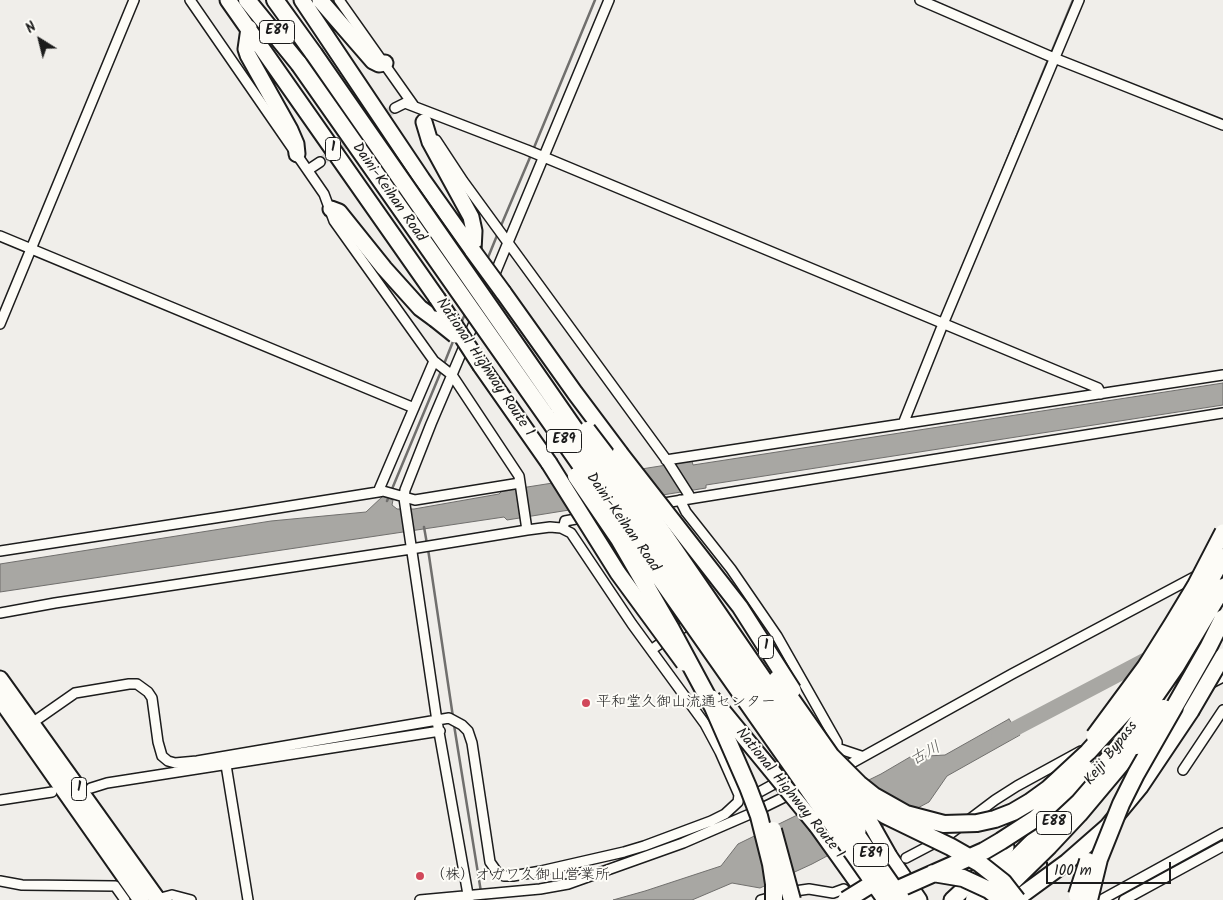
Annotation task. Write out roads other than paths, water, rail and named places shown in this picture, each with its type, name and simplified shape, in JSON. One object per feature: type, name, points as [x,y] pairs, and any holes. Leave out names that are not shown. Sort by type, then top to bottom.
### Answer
[{"type":"highway","name":"National Highway Route 1","points":[[228,0],[437,298],[549,463],[595,538],[658,630],[812,819],[870,900]]},
{"type":"highway","points":[[247,0],[299,64]]},
{"type":"highway","name":"Daini-Keihan Road","points":[[255,0],[458,293],[886,900]]},
{"type":"highway","name":"Daini-Keihan Road","points":[[276,0],[902,900]]},
{"type":"highway","points":[[280,0],[314,54]]},
{"type":"highway","name":"1","points":[[302,0],[422,178],[575,393],[740,607],[832,755],[889,856],[919,900]]},
{"type":"highway","points":[[320,0],[373,61],[380,64],[385,63]]},
{"type":"highway","points":[[249,28],[246,49],[248,55],[290,130],[296,144],[297,154]]},
{"type":"highway","points":[[424,122],[430,142],[471,217],[474,231],[473,251]]},
{"type":"highway","points":[[331,209],[339,212],[384,268],[420,308],[453,332],[478,361]]},
{"type":"highway","points":[[473,281],[641,500],[734,617],[831,756],[845,772],[874,796],[906,814],[931,821],[960,824],[986,821],[1013,812],[1048,789],[1070,770],[1104,736],[1138,697]]},
{"type":"highway","points":[[458,293],[618,539],[682,632],[730,718],[764,800],[778,844],[792,900]]},
{"type":"highway","points":[[641,500],[804,738],[838,782],[859,799],[884,815],[951,847],[979,863],[1004,882],[1016,900],[1066,862],[1107,827],[1140,787],[1191,711],[1223,656]]},
{"type":"highway","points":[[952,900],[991,864],[1052,792],[1145,667],[1195,586],[1223,532]]},
{"type":"highway","points":[[618,539],[671,629],[705,692],[732,749],[748,787],[766,840],[774,884],[774,900]]},
{"type":"highway","points":[[878,900],[902,886],[984,851],[1035,819],[1070,785],[1138,697],[1183,630],[1223,557]]},
{"type":"highway","name":"Keiji Bypass","points":[[974,900],[1062,813],[1110,759],[1147,710],[1176,666],[1223,586]]},
{"type":"highway","points":[[1076,900],[1082,877],[1097,839],[1195,671],[1223,617]]},
{"type":"highway","name":"Keiji Bypass","points":[[993,900],[1043,853],[1079,814],[1136,746],[1187,674],[1223,617]]},
{"type":"highway","name":"1","points":[[0,678],[158,899]]},
{"type":"highway","name":"1","points":[[0,699],[141,900]]},
{"type":"highway","points":[[808,715],[841,786],[872,864],[883,885],[894,900]]},
{"type":"highway","points":[[1096,899],[1101,852],[1136,774]]},
{"type":"highway","points":[[845,894],[889,877],[925,873],[963,878],[989,890],[1002,900]]},
{"type":"street","points":[[0,324],[134,0]]},
{"type":"street","points":[[190,0],[324,194],[334,221],[435,362],[450,373],[519,476],[527,530]]},
{"type":"street","points":[[339,0],[404,90],[463,181],[667,461],[689,497]]},
{"type":"street","points":[[468,899],[403,500],[450,373],[507,241],[540,156],[609,0]]},
{"type":"street","points":[[920,0],[1054,58],[1223,126]]},
{"type":"street","points":[[903,424],[1079,0]]},
{"type":"street","points":[[404,90],[404,99],[397,106],[405,103],[526,150],[1098,388],[1101,394]]},
{"type":"street","points":[[308,170],[320,162]]},
{"type":"street","points":[[0,236],[414,408]]},
{"type":"street","points":[[380,491],[435,362]]},
{"type":"street","points":[[667,461],[1223,375]]},
{"type":"street","points":[[563,529],[565,521],[689,497],[1223,413]]},
{"type":"street","points":[[0,551],[380,491],[403,500],[415,500],[520,484]]},
{"type":"street","points":[[680,500],[686,512],[777,636],[837,742],[837,748],[834,752],[750,796],[739,795]]},
{"type":"street","points":[[0,613],[65,601],[527,530],[550,527],[563,529],[571,533],[632,624],[705,724],[739,795],[738,802],[726,814],[644,846],[550,869],[504,876],[497,872],[490,862],[472,743],[468,731],[462,724],[450,718],[197,761],[175,763],[168,761],[162,756],[158,742],[152,698],[148,692],[137,684],[75,693],[32,723]]},
{"type":"street","points":[[420,900],[468,899],[568,884],[683,843],[741,818],[847,766],[861,756],[1223,562]]},
{"type":"street","points":[[651,650],[742,586]]},
{"type":"street","points":[[906,858],[946,837],[1016,786],[1223,677]]},
{"type":"street","points":[[1183,770],[1223,710]]},
{"type":"street","points":[[91,788],[108,783],[440,731]]},
{"type":"street","points":[[837,748],[861,756]]},
{"type":"street","points":[[226,765],[248,900]]},
{"type":"street","points":[[0,800],[52,792]]},
{"type":"street","points":[[741,818],[750,796]]},
{"type":"street","points":[[1096,899],[1124,887],[1223,833]]},
{"type":"street","points":[[1124,887],[1126,898],[1223,846]]},
{"type":"street","points":[[114,886],[119,869]]},
{"type":"street","points":[[0,881],[22,885],[114,886]]},
{"type":"street","points":[[114,886],[125,900]]},
{"type":"street","points":[[762,900],[797,889],[845,894]]},
{"type":"street","points":[[158,899],[172,895],[191,900]]},
{"type":"waterway","points":[[533,150],[595,0]]},
{"type":"waterway","points":[[1052,51],[1073,0]]},
{"type":"waterway","points":[[1000,177],[1048,60]]},
{"type":"waterway","points":[[500,228],[531,155]]},
{"type":"waterway","points":[[487,260],[498,233]]},
{"type":"waterway","points":[[461,323],[466,312]]},
{"type":"waterway","points":[[444,364],[454,339]]},
{"type":"waterway","points":[[387,501],[442,369]]},
{"type":"waterway","points":[[424,527],[427,544]]},
{"type":"waterway","points":[[428,549],[453,717]]},
{"type":"waterway","name":"古川","points":[[999,737],[1155,655]]},
{"type":"waterway","points":[[454,725],[481,892]]},
{"type":"waterway","points":[[1110,900],[1223,841]]},
{"type":"tunnel","points":[[364,130],[395,108]]},
{"type":"tunnel","points":[[320,162],[354,138]]},
{"type":"place","name":"平和堂久御山流通センター","points":[[586,703]]},
{"type":"place","name":"（株）オガワ久御山営業所","points":[[420,876]]}]
